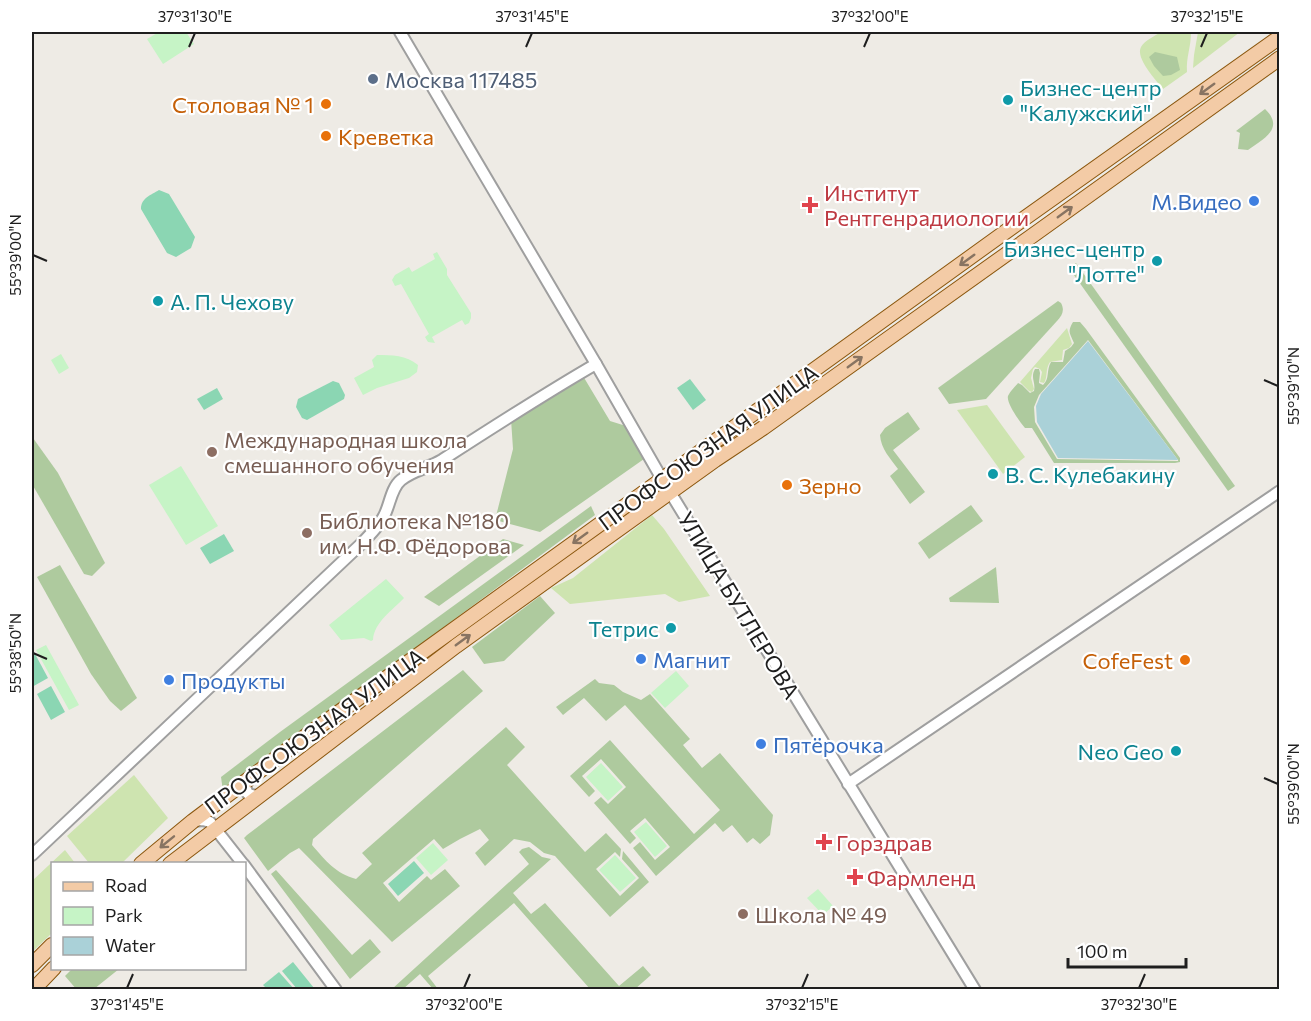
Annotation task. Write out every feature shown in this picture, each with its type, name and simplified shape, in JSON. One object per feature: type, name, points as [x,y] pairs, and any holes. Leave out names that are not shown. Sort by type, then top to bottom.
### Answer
[{"type":"main road","name":"ПРОФСОЮЗНАЯ УЛИЦА","points":[[143,862],[248,779],[662,479],[1280,37]]},
{"type":"main road","name":"ПРОФСОЮЗНАЯ УЛИЦА","points":[[173,862],[456,646],[1280,58]]},
{"type":"main road","points":[[32,965],[51,946]]},
{"type":"main road","points":[[33,990],[53,970]]},
{"type":"street","name":"УЛИЦА БУТЛЕРОВА","points":[[400,32],[662,479],[975,990]]},
{"type":"street","points":[[32,855],[302,601],[378,526],[384,517],[396,485],[401,480],[434,464],[596,364]]},
{"type":"street","points":[[848,784],[1280,491]]},
{"type":"street","points":[[248,779],[245,787],[248,794],[260,795]]},
{"type":"street","points":[[193,821],[210,822],[242,862]]},
{"type":"street","points":[[246,867],[336,990]]},
{"type":"green space","points":[[159,32],[186,32],[194,44],[163,64],[147,39]]},
{"type":"green space","points":[[1161,32],[1191,32],[1187,72],[1163,89],[1147,69],[1140,52],[1145,42]]},
{"type":"green space","points":[[1198,32],[1240,32],[1193,68]]},
{"type":"green space","points":[[1155,52],[1177,57],[1180,70],[1163,76],[1149,57]]},
{"type":"green space","points":[[1265,109],[1273,122],[1270,132],[1248,150],[1238,149],[1240,133],[1236,131]]},
{"type":"green space","points":[[159,190],[169,194],[195,237],[191,248],[176,257],[167,253],[141,209],[145,199]]},
{"type":"green space","points":[[437,252],[447,269],[447,275],[471,313],[471,318],[465,325],[462,320],[432,337],[435,343],[428,342],[425,337],[429,334],[401,284],[395,286],[392,280],[395,275],[409,267],[412,272],[435,259],[433,254]]},
{"type":"green space","points":[[1076,263],[1235,486],[1228,491],[1069,268]]},
{"type":"green space","points":[[1058,301],[1063,308],[1060,317],[986,399],[949,404],[938,388]]},
{"type":"green space","points":[[1073,322],[1080,322],[1086,329],[1180,458],[1180,462],[1054,463],[1032,428],[1025,428],[1011,408],[1008,396],[1018,383],[1030,393],[1034,391],[1035,369],[1039,369],[1039,383],[1043,385],[1045,383],[1051,362],[1063,362],[1065,351],[1074,343],[1070,332]],"holes":[[[1088,340],[1178,460],[1057,459],[1035,422],[1034,407],[1039,395]]]},
{"type":"green space","points":[[1067,328],[1072,344],[1063,350],[1062,360],[1050,362],[1044,383],[1040,382],[1042,372],[1040,369],[1035,367],[1033,369],[1031,378],[1034,389],[1032,392],[1029,391],[1020,382]]},
{"type":"green space","points":[[61,354],[69,368],[59,374],[51,360]]},
{"type":"green space","points":[[377,355],[409,359],[418,365],[417,372],[409,378],[363,395],[354,378],[374,367],[372,360]]},
{"type":"green space","points":[[583,376],[610,421],[626,426],[644,459],[540,532],[495,520],[513,449],[511,419]]},
{"type":"green space","points":[[690,379],[706,400],[693,410],[677,388]]},
{"type":"green space","points":[[333,381],[339,383],[345,395],[344,399],[307,420],[302,418],[296,407],[298,399]]},
{"type":"green space","points":[[217,388],[223,399],[204,410],[197,399]]},
{"type":"green space","points":[[987,405],[1025,457],[1003,474],[957,410]]},
{"type":"green space","points":[[908,412],[920,429],[893,450],[925,492],[910,504],[890,476],[898,469],[884,449],[880,435],[885,428]]},
{"type":"green space","points":[[33,438],[58,473],[105,563],[92,576],[84,574],[32,484]]},
{"type":"green space","points":[[181,466],[218,526],[186,545],[149,485]]},
{"type":"green space","points":[[971,505],[983,521],[929,559],[918,543]]},
{"type":"green space","points":[[591,506],[595,515],[223,791],[221,777]]},
{"type":"green space","points":[[652,515],[710,596],[679,602],[665,594],[570,604],[551,588],[573,578]]},
{"type":"green space","points":[[224,534],[234,551],[210,564],[200,548]]},
{"type":"green space","points":[[503,539],[524,545],[439,606],[424,597]]},
{"type":"green space","points":[[60,565],[137,698],[121,711],[110,701],[91,674],[37,577]]},
{"type":"green space","points":[[996,567],[999,603],[950,602],[949,598]]},
{"type":"green space","points":[[386,579],[404,598],[380,622],[373,640],[364,638],[341,640],[329,625]]},
{"type":"green space","points":[[540,596],[555,613],[504,661],[484,664],[472,647]]},
{"type":"green space","points":[[46,645],[79,705],[69,710],[36,650]]},
{"type":"green space","points":[[34,652],[48,678],[32,687],[32,654]]},
{"type":"green space","points":[[463,670],[483,691],[313,839],[312,845],[337,870],[356,879],[372,864],[362,853],[506,727],[525,747],[507,765],[585,852],[606,833],[621,849],[620,857],[615,852],[596,869],[620,896],[639,878],[622,859],[623,851],[649,882],[610,917],[555,856],[544,853],[530,842],[514,839],[485,866],[475,853],[489,840],[480,829],[443,849],[434,839],[383,883],[399,902],[427,876],[431,880],[445,869],[460,886],[392,942],[299,848],[268,871],[244,838]]},
{"type":"green space","points":[[676,671],[689,686],[665,708],[651,693]]},
{"type":"green space","points":[[595,679],[599,683],[614,685],[641,700],[650,694],[690,739],[683,745],[702,768],[720,753],[773,815],[770,835],[760,844],[753,838],[747,843],[732,825],[723,832],[715,823],[656,876],[633,848],[640,842],[655,860],[670,847],[645,818],[630,831],[636,838],[630,844],[594,803],[601,797],[608,804],[626,787],[601,759],[582,776],[595,791],[589,797],[570,776],[610,740],[694,834],[720,810],[625,705],[606,721],[584,698],[563,715],[556,707]]},
{"type":"green space","points":[[51,686],[65,712],[51,720],[37,694]]},
{"type":"green space","points":[[601,763],[623,787],[608,801],[586,777]]},
{"type":"green space","points":[[134,775],[168,818],[123,862],[88,862],[67,836]]},
{"type":"green space","points":[[646,822],[667,846],[655,857],[634,832]]},
{"type":"green space","points":[[433,843],[448,860],[431,875],[416,858]]},
{"type":"green space","points":[[529,847],[542,857],[551,859],[513,893],[531,914],[545,903],[619,986],[643,966],[651,975],[635,989],[590,989],[514,903],[428,976],[438,989],[433,989],[420,974],[403,989],[392,989],[529,864],[519,852]]},
{"type":"green space","points":[[65,850],[74,862],[52,862]]},
{"type":"green space","points":[[615,855],[636,878],[620,892],[599,870]]},
{"type":"green space","points":[[414,861],[424,873],[398,896],[388,884]]},
{"type":"green space","points":[[51,863],[51,934],[32,952],[32,881]]},
{"type":"green space","points":[[276,870],[352,955],[370,939],[381,952],[350,979],[271,874]]},
{"type":"green space","points":[[818,889],[833,906],[823,915],[807,898]]},
{"type":"green space","points":[[293,962],[314,988],[297,989],[282,971]]},
{"type":"green space","points":[[71,970],[118,970],[94,989],[77,990],[65,976]]},
{"type":"green space","points":[[279,972],[294,989],[267,989],[263,985]]},
{"type":"water","points":[[1088,341],[1178,460],[1058,458],[1037,422],[1036,406],[1041,394]]},
{"type":"place","name":"Москва 117485","points":[[373,79]]},
{"type":"place","name":"Бизнес-центр \"Калужский\"","points":[[1008,100]]},
{"type":"place","name":"Столовая № 1","points":[[326,104]]},
{"type":"place","name":"Креветка","points":[[326,136]]},
{"type":"place","name":"М.Видео","points":[[1254,201]]},
{"type":"place","name":"Институт Рентгенрадиологии","points":[[810,205]]},
{"type":"place","name":"Бизнес-центр \"Лотте\"","points":[[1157,261]]},
{"type":"place","name":"А. П. Чехову","points":[[158,301]]},
{"type":"place","name":"Международная школа смешанного обучения","points":[[212,452]]},
{"type":"place","name":"В. С. Кулебакину","points":[[993,474]]},
{"type":"place","name":"Зерно","points":[[787,485]]},
{"type":"place","name":"Библиотека №180 им. Н.Ф. Фёдорова","points":[[307,533]]},
{"type":"place","name":"Тетрис","points":[[671,628]]},
{"type":"place","name":"Магнит","points":[[641,659]]},
{"type":"place","name":"CofeFest","points":[[1185,660]]},
{"type":"place","name":"Продукты","points":[[169,680]]},
{"type":"place","name":"Пятёрочка","points":[[761,744]]},
{"type":"place","name":"Neo Geo","points":[[1176,751]]},
{"type":"place","name":"Горздрав","points":[[824,842]]},
{"type":"place","name":"Фармленд","points":[[855,877]]},
{"type":"place","name":"Школа № 49","points":[[743,914]]}]
